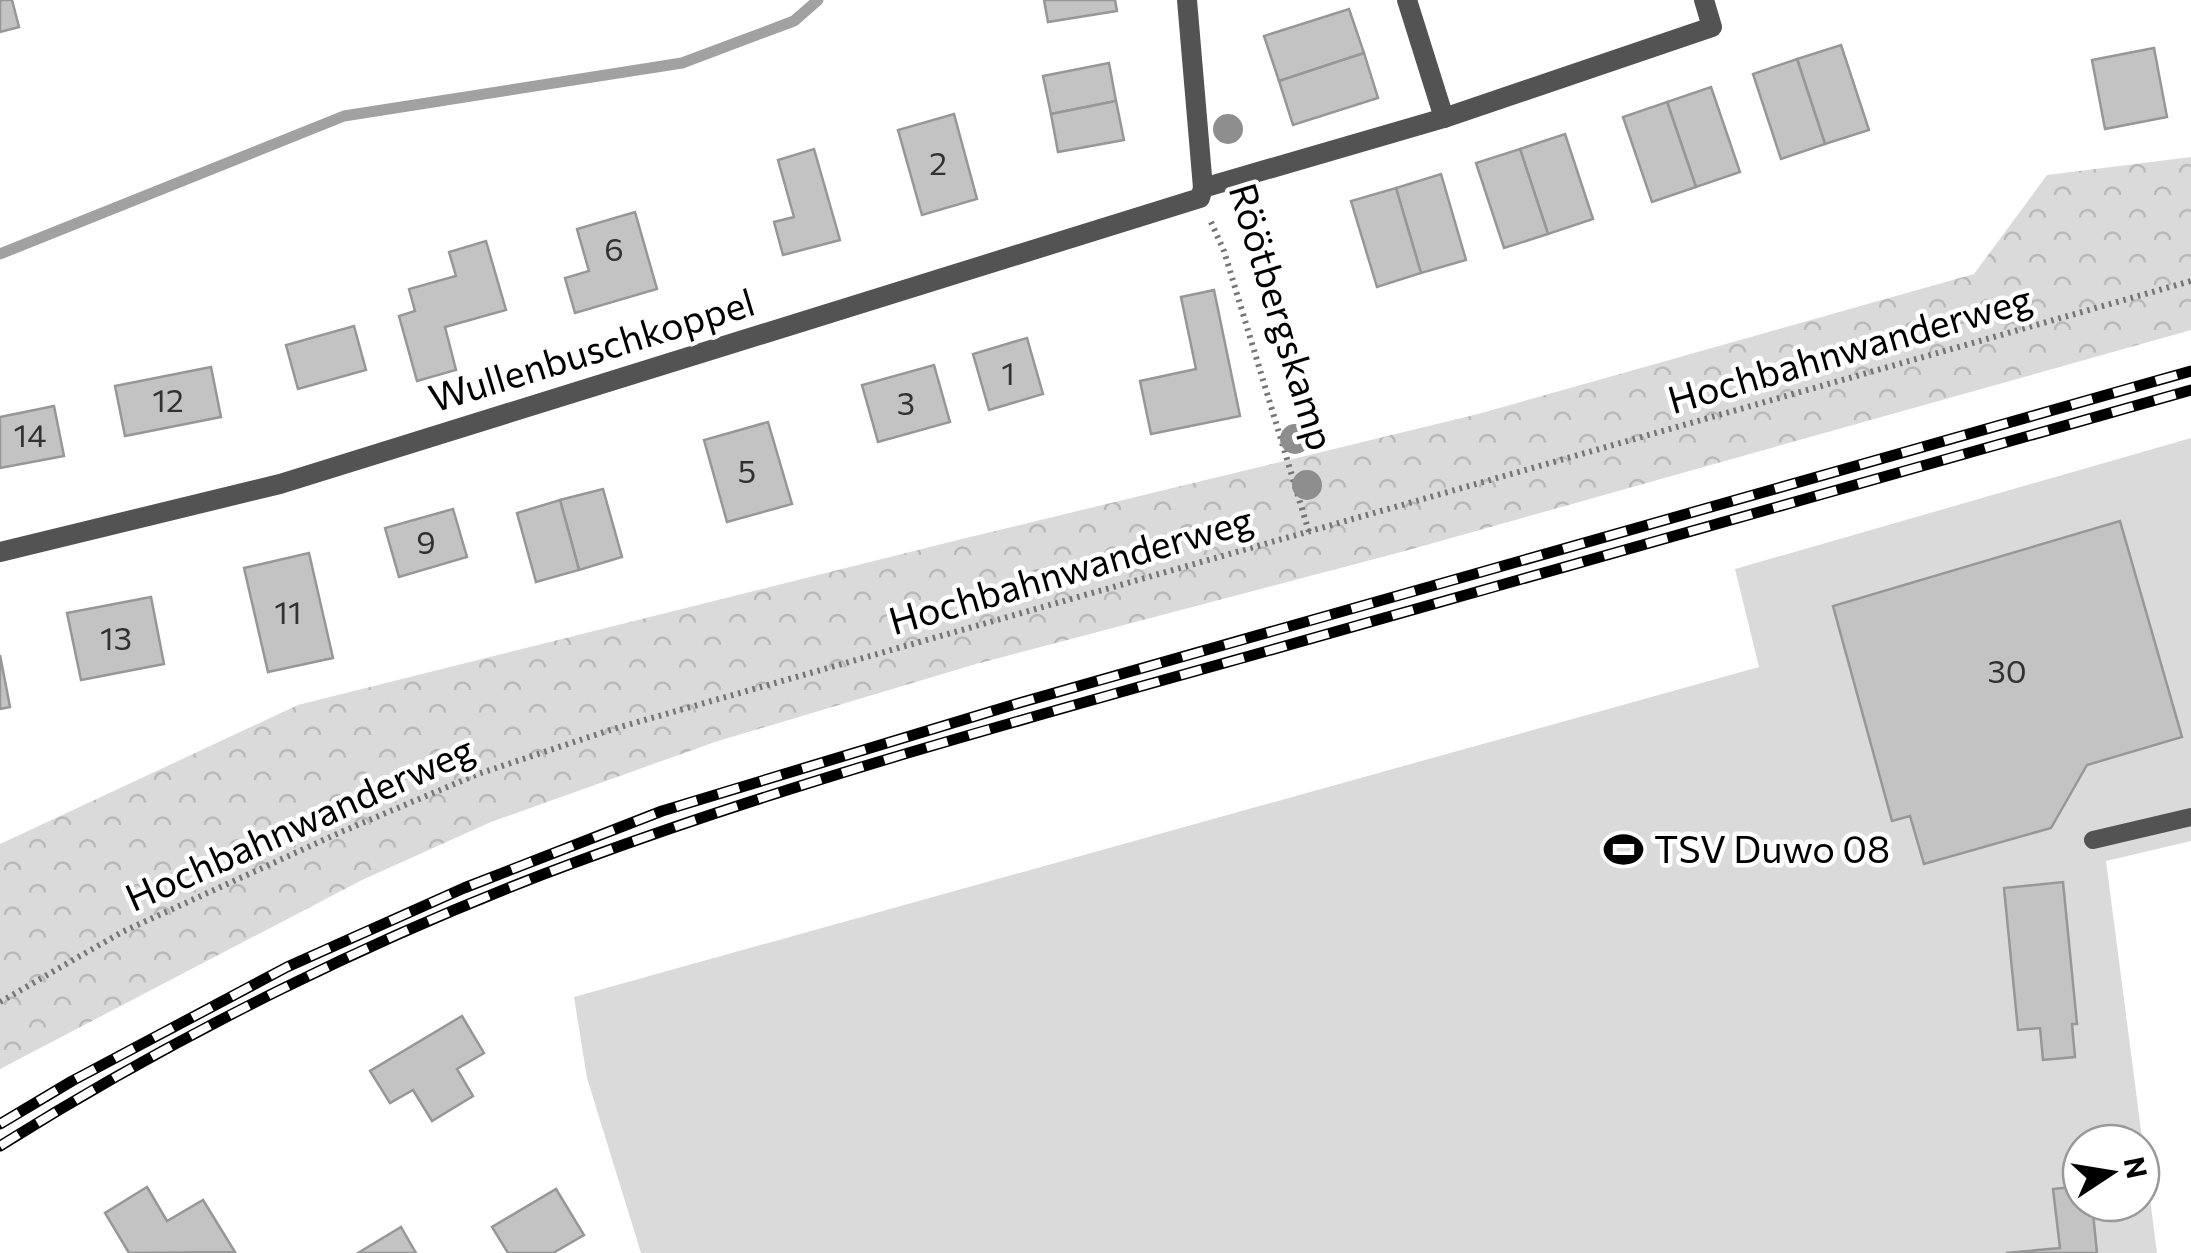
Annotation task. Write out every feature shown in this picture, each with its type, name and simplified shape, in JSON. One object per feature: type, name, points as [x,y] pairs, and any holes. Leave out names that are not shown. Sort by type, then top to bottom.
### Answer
[{"type":"street","name":"Röötbergskamp","points":[[1187,0],[1202,193]]},
{"type":"street","points":[[1406,0],[1444,118]]},
{"type":"street","name":"Wullenbuschkoppel","points":[[0,552],[280,484],[1444,118],[1712,28],[1704,0]]},
{"type":"lane","points":[[2092,840],[2191,817]]},
{"type":"path","name":"Röötbergskamp","points":[[1202,193],[1224,251],[1309,532]]},
{"type":"path","name":"Hochbahnwanderweg","points":[[0,1002],[122,932],[341,832],[478,774],[613,729],[2191,282]]},
{"type":"green space","points":[[2191,157],[2191,330],[1405,551],[976,664],[715,742],[491,822],[362,880],[0,1069],[0,844],[298,705],[1478,414],[1974,274],[2047,175]]},
{"type":"green space","name":"TSV Duwo 08","points":[[2191,438],[2191,841],[2106,861],[2140,1123],[2061,1123],[2061,1223],[2153,1223],[2157,1253],[641,1253],[587,1078],[574,997],[1759,667],[1735,569]]},
{"type":"building","points":[[0,0],[12,0],[19,27],[0,32]]},
{"type":"building","points":[[1044,0],[1115,0],[1117,11],[1048,22]]},
{"type":"building","points":[[1349,9],[1364,53],[1279,81],[1264,36]]},
{"type":"building","points":[[1841,45],[1869,130],[1825,144],[1797,59]]},
{"type":"building","points":[[2154,48],[2167,117],[2105,129],[2092,60]]},
{"type":"building","points":[[1364,53],[1378,98],[1293,125],[1279,81]]},
{"type":"building","points":[[1797,59],[1825,144],[1781,159],[1753,74]]},
{"type":"building","points":[[1109,63],[1116,101],[1051,114],[1043,76]]},
{"type":"building","points":[[1711,87],[1740,172],[1696,187],[1667,102]]},
{"type":"building","points":[[1116,101],[1124,140],[1058,152],[1051,114]]},
{"type":"building","points":[[1667,102],[1696,187],[1652,202],[1623,117]]},
{"type":"building","points":[[954,114],[977,199],[922,215],[898,130]]},
{"type":"building","points":[[1565,134],[1593,219],[1548,234],[1520,149]]},
{"type":"building","points":[[814,149],[840,240],[783,255],[774,222],[794,217],[778,160]]},
{"type":"building","points":[[1520,149],[1548,234],[1504,248],[1476,163]]},
{"type":"building","points":[[1441,174],[1466,260],[1421,273],[1396,188]]},
{"type":"building","points":[[1396,188],[1421,273],[1377,287],[1351,201]]},
{"type":"building","points":[[635,212],[657,289],[575,313],[565,278],[589,271],[577,229]]},
{"type":"building","points":[[486,241],[506,310],[445,327],[456,370],[417,381],[399,316],[415,311],[409,289],[456,276],[449,252]]},
{"type":"building","points":[[1214,290],[1240,416],[1151,434],[1140,381],[1196,369],[1181,297]]},
{"type":"building","points":[[354,326],[366,370],[298,389],[286,345]]},
{"type":"building","points":[[1027,338],[1043,394],[989,410],[973,354]]},
{"type":"building","points":[[934,365],[950,422],[878,442],[862,385]]},
{"type":"building","points":[[211,367],[221,417],[125,436],[115,386]]},
{"type":"building","points":[[54,406],[64,456],[0,468],[0,417]]},
{"type":"building","points":[[768,422],[792,504],[727,522],[704,440]]},
{"type":"building","points":[[603,489],[622,557],[579,570],[560,500]]},
{"type":"building","points":[[560,500],[579,570],[536,582],[517,513]]},
{"type":"building","points":[[453,509],[467,557],[399,577],[385,528]]},
{"type":"building","points":[[2120,521],[2182,737],[2087,765],[2051,828],[1924,864],[1910,816],[1892,821],[1833,606]]},
{"type":"building","points":[[309,553],[333,658],[268,672],[244,568]]},
{"type":"building","points":[[151,597],[164,664],[81,680],[67,613]]},
{"type":"building","points":[[0,655],[10,707],[0,709]]},
{"type":"building","points":[[2063,882],[2077,1024],[2072,1024],[2075,1057],[2043,1060],[2040,1028],[2018,1030],[2004,888]]},
{"type":"building","points":[[462,1016],[484,1053],[457,1069],[473,1096],[432,1121],[413,1090],[390,1103],[370,1071]]},
{"type":"building","points":[[147,1187],[167,1221],[203,1200],[235,1252],[129,1253],[105,1213]]},
{"type":"building","points":[[2061,1188],[2061,1223],[2094,1223],[2097,1253],[2006,1253],[2060,1248],[2053,1189]]},
{"type":"building","points":[[556,1189],[584,1235],[553,1253],[508,1253],[492,1227]]},
{"type":"building","points":[[401,1227],[416,1253],[358,1253]]},
{"type":"waterway","points":[[0,254],[344,116],[682,63],[794,21],[818,0]]},
{"type":"railway","points":[[0,1124],[72,1081],[287,967],[464,888],[662,811],[1019,703],[2191,371]]},
{"type":"railway","points":[[0,1146],[208,1026],[354,954],[502,890],[658,833],[993,728],[2191,390]]},
{"type":"place","name":"TSV Duwo 08","points":[[1624,850]]}]
